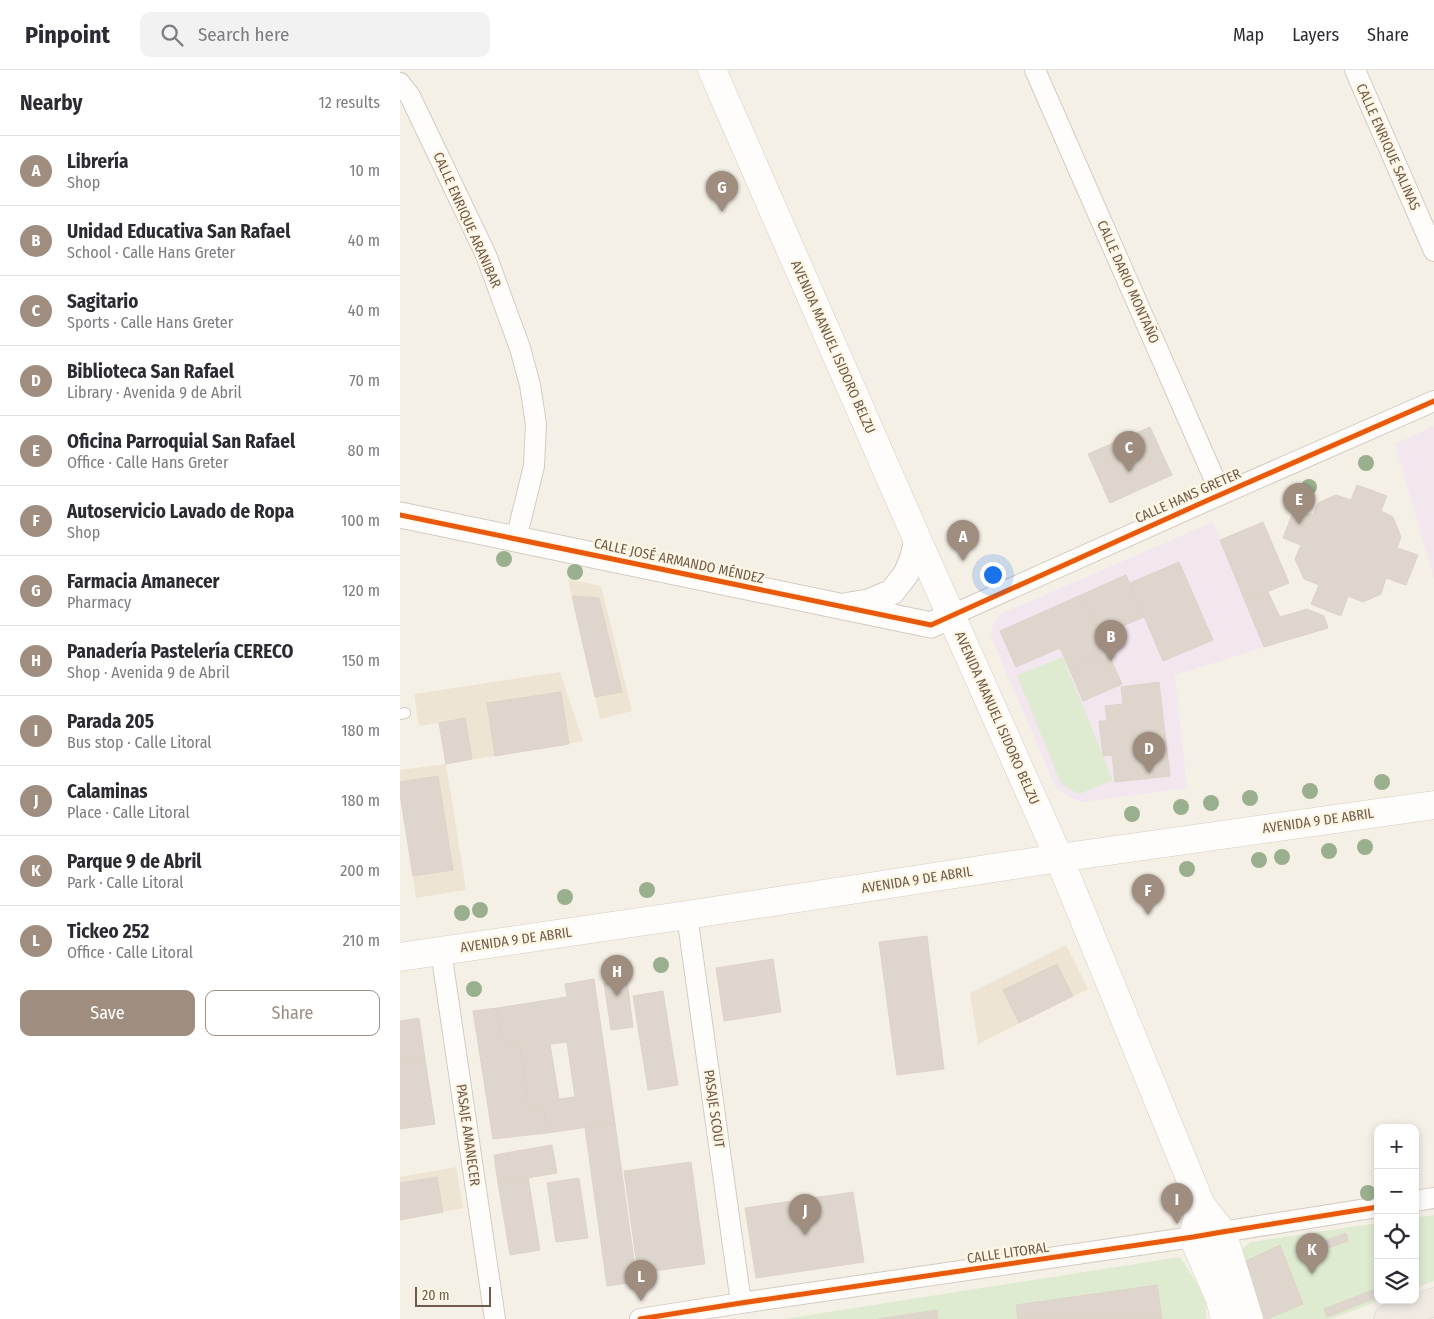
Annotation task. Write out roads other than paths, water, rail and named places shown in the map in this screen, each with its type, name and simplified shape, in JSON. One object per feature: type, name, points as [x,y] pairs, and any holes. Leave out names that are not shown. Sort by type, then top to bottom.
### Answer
[{"type":"highway","points":[[1388,1319],[1434,1302]]},
{"type":"main road","name":"AVENIDA MANUEL ISIDORO BELZU","points":[[712,70],[1059,858],[1201,1205],[1222,1232],[1249,1319]]},
{"type":"main road","name":"AVENIDA 9 DE ABRIL","points":[[400,956],[687,915],[1059,858],[1434,805]]},
{"type":"main road","points":[[1201,1205],[1193,1237],[1220,1299],[1226,1319]]},
{"type":"street","name":"CALLE DARIO MONTAÑO","points":[[1035,70],[1221,494]]},
{"type":"street","name":"CALLE ENRIQUE SALINAS","points":[[1355,70],[1434,251]]},
{"type":"street","name":"CALLE ENRIQUE ARANIBAR","points":[[400,83],[410,96],[486,255],[520,348],[530,385],[536,424],[534,466],[516,539]]},
{"type":"street","name":"CALLE HANS GRETER","points":[[952,615],[1434,401]]},
{"type":"street","name":"CALLE JOSÉ ARMANDO MÉNDEZ","points":[[400,515],[931,625],[952,615]]},
{"type":"street","name":"CALLE JOSÉ ARMANDO MÉNDEZ","points":[[843,607],[869,602],[892,592],[906,574],[913,557],[917,539]]},
{"type":"street","name":"PASAJE SCOUT","points":[[687,915],[741,1303]]},
{"type":"street","name":"PASAJE AMANECER","points":[[441,951],[495,1319]]},
{"type":"street","points":[[1419,1200],[1434,1198]]},
{"type":"street","name":"CALLE LITORAL","points":[[640,1319],[1193,1237],[1374,1208]]},
{"type":"place","name":"Farmacia Amanecer","points":[[722,212]]},
{"type":"place","name":"Sagitario","points":[[1129,472]]},
{"type":"place","name":"Oficina Parroquial San Rafael","points":[[1299,524]]},
{"type":"place","name":"Librería","points":[[963,561]]},
{"type":"place","name":"Unidad Educativa San Rafael","points":[[1111,661]]},
{"type":"place","name":"Biblioteca San Rafael","points":[[1149,773]]},
{"type":"place","name":"Autoservicio Lavado de Ropa","points":[[1148,915]]},
{"type":"place","name":"Panadería Pastelería CERECO","points":[[617,996]]},
{"type":"place","name":"Parada 205","points":[[1177,1224]]},
{"type":"place","name":"Calaminas","points":[[805,1235]]},
{"type":"place","name":"Parque 9 de Abril","points":[[1312,1274]]},
{"type":"place","name":"Tickeo 252","points":[[641,1301]]}]
